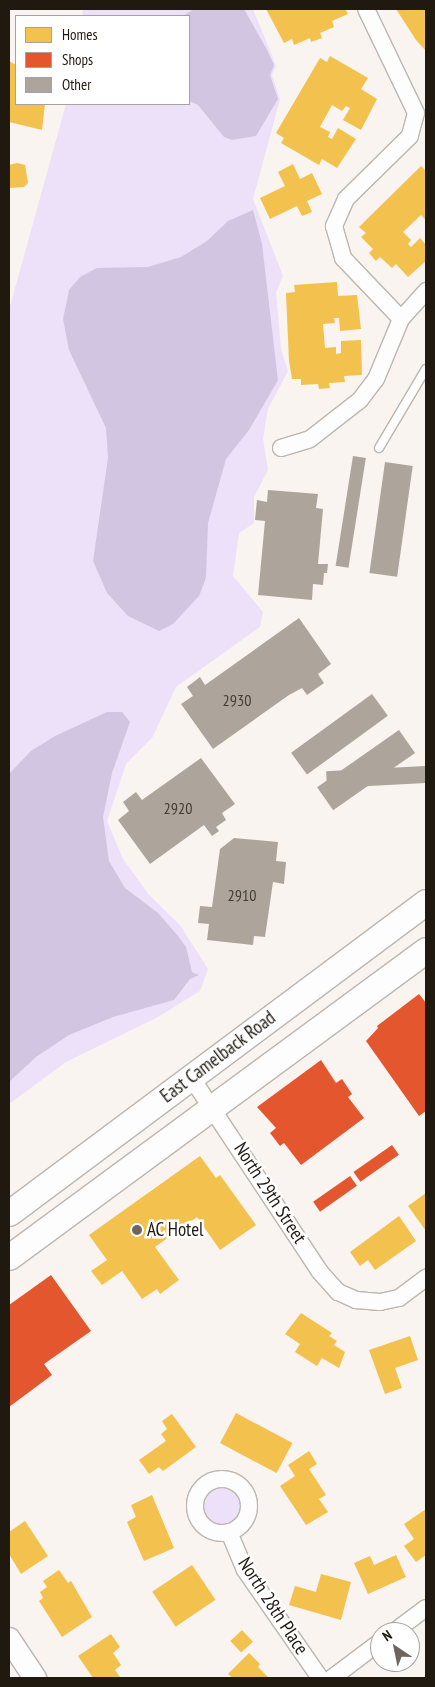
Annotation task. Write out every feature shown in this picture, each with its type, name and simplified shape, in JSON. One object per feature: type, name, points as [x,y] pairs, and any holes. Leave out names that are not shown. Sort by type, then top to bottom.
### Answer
[{"type":"main road","name":"East Camelback Road","points":[[9,1213],[426,902]]},
{"type":"main road","name":"East Camelback Road","points":[[9,1258],[426,950]]},
{"type":"street","points":[[366,9],[416,113],[410,136],[346,199],[334,226],[343,258],[402,319]]},
{"type":"street","points":[[281,448],[310,439],[360,400],[376,379],[402,319],[426,291]]},
{"type":"street","name":"North 29th Street","points":[[191,1077],[320,1272],[338,1292],[356,1300],[380,1302],[399,1298],[426,1278]]},
{"type":"street","name":"North 28th Place","points":[[229,1532],[246,1570],[320,1678]]},
{"type":"street","points":[[407,1622],[426,1608]]},
{"type":"street","points":[[9,1639],[35,1678]]},
{"type":"street","points":[[332,1678],[370,1650]]},
{"type":"lane","points":[[379,448],[426,369]]},
{"type":"shaded area","points":[[83,9],[253,9],[276,66],[272,75],[280,99],[253,199],[283,276],[276,292],[281,349],[288,371],[268,409],[263,439],[268,470],[254,497],[254,523],[239,533],[233,576],[263,612],[260,627],[176,687],[152,738],[126,764],[107,821],[123,859],[150,896],[180,925],[208,969],[200,991],[158,1017],[66,1062],[9,1104],[9,310],[66,105],[190,105],[190,15],[82,15]]},
{"type":"shaded area","points":[[194,9],[244,9],[274,65],[270,75],[278,99],[256,136],[232,140],[224,137],[198,105],[190,101],[190,15],[185,15]]},
{"type":"shaded area","points":[[253,210],[262,244],[278,380],[249,430],[226,459],[208,523],[206,578],[199,596],[173,624],[159,631],[128,616],[107,593],[93,561],[108,458],[106,428],[69,350],[63,319],[69,290],[80,277],[97,268],[148,267],[181,257],[207,241],[228,221]]},
{"type":"shaded area","points":[[107,712],[122,712],[130,722],[112,773],[103,817],[109,861],[125,888],[158,913],[178,936],[186,947],[192,972],[199,975],[190,979],[174,1000],[113,1017],[69,1035],[36,1057],[9,1082],[9,774],[31,751],[55,736]]},
{"type":"shaded area","points":[[225,1486],[232,1489],[238,1495],[241,1506],[240,1514],[232,1523],[225,1526],[217,1526],[210,1523],[202,1514],[201,1502],[204,1495],[213,1487]]},
{"type":"building: Homes","points":[[266,9],[345,9],[348,14],[332,21],[334,27],[320,33],[322,38],[311,42],[310,38],[294,45],[292,39],[284,43]]},
{"type":"building: Homes","points":[[396,9],[426,9],[426,51],[416,40]]},
{"type":"building: Homes","points":[[330,56],[368,78],[361,89],[377,99],[361,130],[343,120],[350,108],[346,106],[342,111],[332,105],[320,127],[330,132],[328,137],[332,139],[338,128],[356,139],[337,168],[322,159],[319,165],[281,143],[284,138],[276,133],[320,58],[327,62]]},
{"type":"building: Homes","points":[[9,61],[15,64],[15,105],[45,105],[42,130],[9,122]]},
{"type":"building: Homes","points":[[17,163],[25,165],[28,183],[24,187],[9,188],[9,165]]},
{"type":"building: Homes","points":[[293,164],[300,179],[312,173],[322,194],[307,201],[312,212],[302,216],[297,206],[270,219],[260,198],[285,186],[278,172]]},
{"type":"building: Homes","points":[[421,166],[426,171],[426,220],[421,215],[403,232],[411,240],[408,244],[411,247],[420,238],[426,245],[426,261],[408,277],[396,264],[392,268],[380,257],[376,261],[369,253],[373,249],[361,237],[366,233],[359,227]]},
{"type":"building: Homes","points":[[337,282],[338,296],[357,295],[361,329],[340,331],[339,318],[334,318],[335,323],[323,324],[325,348],[336,347],[336,354],[341,353],[341,341],[361,340],[362,375],[344,376],[345,382],[329,383],[330,388],[319,389],[318,384],[301,385],[301,379],[292,379],[289,361],[286,293],[295,292],[294,285]]},
{"type":"building: Homes","name":"AC Hotel","points":[[200,1156],[216,1178],[220,1175],[256,1225],[220,1250],[197,1217],[155,1247],[179,1280],[160,1294],[157,1289],[142,1299],[122,1271],[102,1285],[91,1271],[107,1260],[89,1235]]},
{"type":"building: Homes","points":[[426,1193],[426,1231],[408,1206]]},
{"type":"building: Homes","points":[[399,1216],[416,1241],[375,1270],[368,1260],[360,1266],[350,1252]]},
{"type":"building: Homes","points":[[301,1313],[332,1333],[329,1336],[337,1341],[334,1345],[345,1352],[339,1368],[322,1358],[317,1366],[295,1352],[300,1344],[285,1334]]},
{"type":"building: Homes","points":[[410,1336],[418,1360],[395,1368],[402,1388],[385,1394],[369,1350]]},
{"type":"building: Homes","points":[[236,1413],[293,1443],[277,1473],[220,1443]]},
{"type":"building: Homes","points":[[172,1414],[196,1447],[163,1471],[159,1467],[149,1474],[139,1460],[166,1441],[161,1434],[167,1429],[162,1421]]},
{"type":"building: Homes","points":[[309,1451],[317,1464],[309,1469],[326,1495],[319,1499],[328,1512],[306,1525],[280,1486],[295,1476],[288,1465]]},
{"type":"building: Homes","points":[[152,1495],[174,1548],[144,1561],[127,1522],[136,1517],[131,1505]]},
{"type":"building: Homes","points":[[426,1509],[426,1555],[416,1562],[404,1546],[414,1539],[404,1524]]},
{"type":"building: Homes","points":[[25,1521],[48,1556],[21,1574],[9,1554],[9,1532]]},
{"type":"building: Homes","points":[[396,1555],[406,1577],[368,1594],[354,1563],[370,1556],[374,1565]]},
{"type":"building: Homes","points":[[192,1565],[215,1600],[176,1627],[152,1592]]},
{"type":"building: Homes","points":[[59,1570],[68,1583],[71,1581],[92,1617],[62,1637],[39,1601],[43,1598],[40,1592],[47,1587],[43,1581]]},
{"type":"building: Homes","points":[[321,1574],[351,1582],[341,1620],[289,1605],[295,1586],[316,1592]]},
{"type":"building: Homes","points":[[242,1630],[253,1642],[241,1653],[230,1641]]},
{"type":"building: Homes","points":[[111,1634],[120,1647],[113,1653],[121,1665],[115,1670],[120,1677],[93,1678],[78,1656]]},
{"type":"building: Homes","points":[[249,1653],[260,1664],[258,1667],[269,1678],[233,1678],[228,1674]]},
{"type":"building: Shops","points":[[419,994],[426,1003],[426,1111],[419,1116],[366,1041],[378,1028],[377,1026]]},
{"type":"building: Shops","points":[[321,1060],[336,1083],[342,1079],[352,1094],[348,1097],[364,1118],[301,1165],[284,1143],[280,1146],[270,1133],[276,1128],[257,1107]]},
{"type":"building: Shops","points":[[392,1145],[399,1155],[360,1182],[353,1172]]},
{"type":"building: Shops","points":[[350,1176],[357,1186],[320,1212],[313,1202]]},
{"type":"building: Shops","points":[[51,1275],[91,1331],[44,1364],[52,1375],[9,1407],[9,1305]]},
{"type":"building: Other","points":[[353,456],[366,458],[348,568],[336,566]]},
{"type":"building: Other","points":[[385,462],[413,466],[397,577],[369,573]]},
{"type":"building: Other","points":[[268,490],[318,494],[316,508],[323,509],[318,564],[328,564],[327,573],[324,573],[323,585],[313,584],[312,600],[258,595],[265,521],[255,520],[257,500],[267,502]]},
{"type":"building: Other","points":[[299,618],[331,664],[318,674],[324,683],[307,695],[302,688],[289,695],[213,749],[181,704],[193,696],[187,687],[200,677],[205,685]]},
{"type":"building: Other","points":[[372,694],[388,716],[307,775],[291,753]]},
{"type":"building: Other","points":[[399,730],[415,753],[333,810],[317,787]]},
{"type":"building: Other","points":[[201,758],[235,804],[222,813],[226,820],[216,827],[219,831],[212,836],[204,825],[150,864],[118,820],[129,811],[123,802],[136,792],[142,800]]},
{"type":"building: Other","points":[[425,766],[426,783],[327,788],[326,771]]},
{"type":"building: Other","points":[[234,838],[278,842],[276,861],[286,862],[284,884],[273,882],[265,937],[254,936],[253,945],[207,940],[209,924],[198,923],[200,906],[212,907],[220,849]]},
{"type":"place","name":"AC Hotel","points":[[137,1230]]}]
